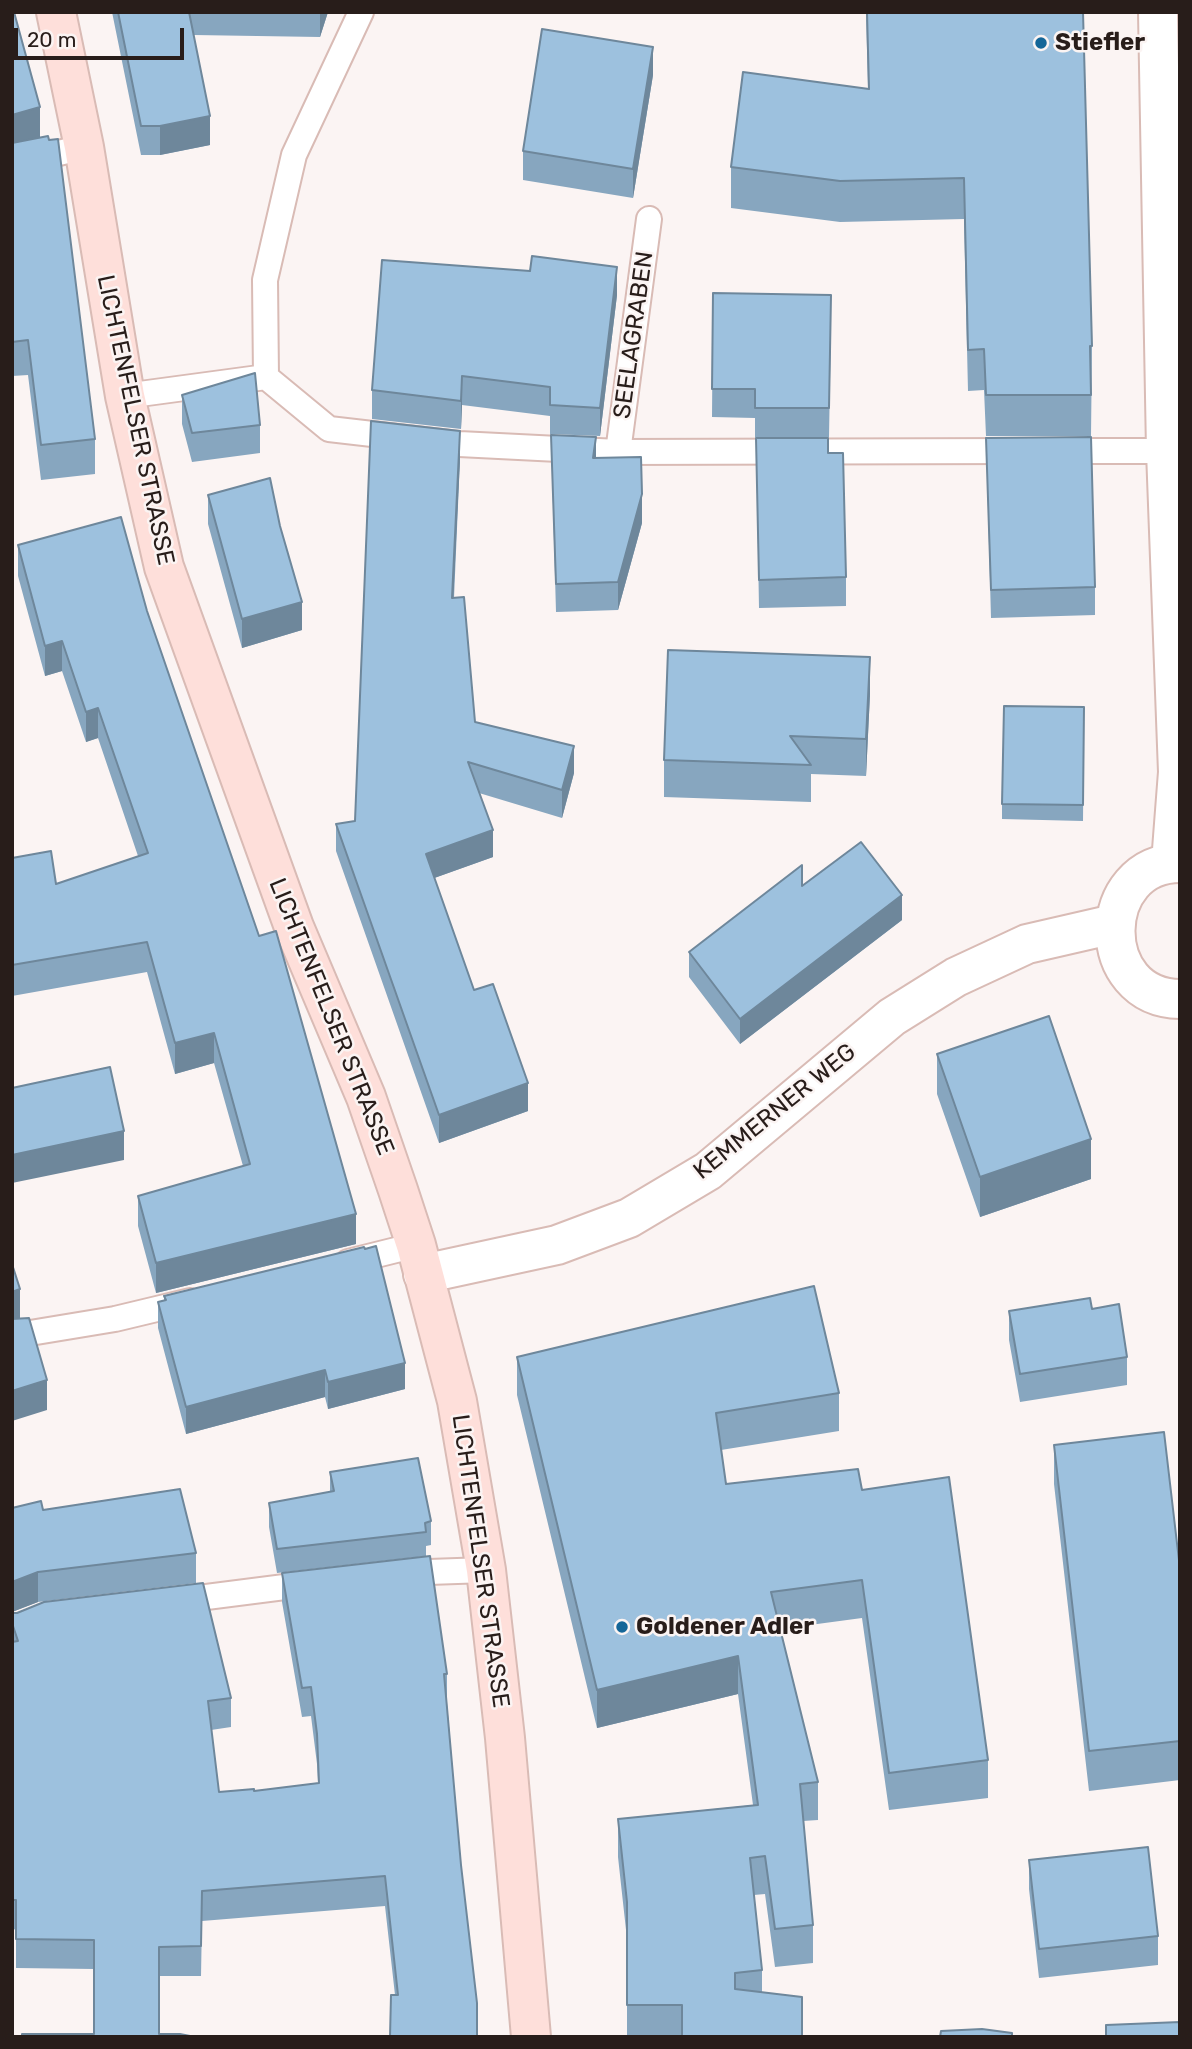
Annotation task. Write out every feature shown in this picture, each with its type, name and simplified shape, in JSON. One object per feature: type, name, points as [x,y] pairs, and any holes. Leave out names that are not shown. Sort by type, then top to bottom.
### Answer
[{"type":"street","name":"LICHTENFELSER STRASSE","points":[[56,12],[84,147],[125,396],[164,567],[294,927],[366,1097],[419,1260],[457,1401],[486,1570],[505,1738],[531,2037]]},
{"type":"street","points":[[1166,27],[1166,451],[1178,772],[1175,863],[1150,870],[1133,884],[1120,902],[1114,924],[1115,945],[1122,965],[1135,981],[1152,993],[1180,999]]},
{"type":"street","name":"KEMMERNER WEG","points":[[419,1260],[557,1245],[629,1217],[708,1171],[892,1017],[956,977],[1027,944],[1114,924]]},
{"type":"lane","points":[[125,396],[266,377],[265,280],[294,155],[361,12]]},
{"type":"lane","points":[[12,164],[84,147]]},
{"type":"lane","name":"SEELAGRABEN","points":[[618,452],[649,219]]},
{"type":"lane","name":"SEELAGRABEN","points":[[266,377],[329,429],[459,444],[618,452],[1166,451]]},
{"type":"lane","points":[[321,1269],[419,1260]]},
{"type":"lane","points":[[12,1336],[115,1319],[212,1295]]},
{"type":"lane","points":[[376,1576],[416,1571],[486,1570]]},
{"type":"lane","points":[[147,1604],[335,1581]]},
{"type":"building","points":[[12,12],[40,107],[12,115]]},
{"type":"building","points":[[118,12],[189,12],[210,116],[160,126],[141,126]]},
{"type":"building","points":[[867,12],[1083,12],[1091,395],[986,395],[984,349],[968,350],[964,178],[840,181],[731,167],[743,72],[869,89]]},
{"type":"building","points":[[542,29],[653,47],[633,169],[523,151]]},
{"type":"building","points":[[48,136],[49,140],[58,139],[95,439],[41,445],[28,340],[12,342],[12,143]]},
{"type":"building","points":[[532,256],[617,267],[600,408],[550,405],[550,387],[462,376],[461,401],[372,390],[382,260],[530,271]]},
{"type":"building","points":[[713,293],[831,295],[829,408],[755,408],[755,389],[712,389]]},
{"type":"building","points":[[255,373],[260,425],[192,433],[182,395]]},
{"type":"building","points":[[371,421],[460,431],[452,598],[464,597],[475,722],[574,746],[562,790],[468,762],[493,830],[426,854],[474,990],[493,984],[528,1083],[439,1115],[336,824],[355,821]]},
{"type":"building","points":[[551,435],[596,437],[593,458],[641,457],[642,494],[618,582],[556,584]]},
{"type":"building","points":[[1091,437],[1095,587],[991,590],[986,438]]},
{"type":"building","points":[[756,438],[828,438],[828,453],[843,453],[846,577],[759,580]]},
{"type":"building","points":[[270,478],[280,526],[302,602],[242,619],[208,495]]},
{"type":"building","points":[[121,517],[147,611],[259,936],[276,931],[356,1214],[156,1263],[138,1196],[250,1164],[214,1033],[175,1043],[147,942],[12,965],[12,858],[51,851],[56,884],[148,853],[98,708],[86,712],[62,641],[45,646],[18,545]]},
{"type":"building","points":[[668,650],[870,657],[866,739],[790,736],[811,765],[664,760]]},
{"type":"building","points":[[1004,706],[1084,707],[1083,805],[1002,804]]},
{"type":"building","points":[[861,842],[902,895],[740,1019],[689,952],[802,865],[802,886]]},
{"type":"building","points":[[1049,1016],[1091,1139],[980,1177],[937,1054]]},
{"type":"building","points":[[110,1067],[124,1131],[12,1155],[12,1088]]},
{"type":"building","points":[[376,1246],[405,1363],[328,1382],[325,1370],[186,1407],[158,1302],[166,1300],[164,1296]]},
{"type":"building","points":[[12,1264],[20,1289],[12,1292]]},
{"type":"building","points":[[814,1286],[839,1393],[716,1413],[726,1484],[858,1469],[862,1490],[949,1477],[988,1760],[889,1773],[862,1580],[771,1592],[818,1782],[800,1784],[813,1925],[775,1929],[765,1856],[750,1858],[762,1970],[735,1973],[735,1989],[802,1997],[802,2037],[682,2037],[682,2005],[627,2005],[627,1902],[618,1819],[758,1805],[738,1656],[597,1690],[517,1357]]},
{"type":"building","points":[[1090,1298],[1092,1309],[1119,1304],[1127,1357],[1020,1374],[1009,1311]]},
{"type":"building","points":[[29,1318],[47,1380],[12,1391],[12,1319]]},
{"type":"building","points":[[1164,1432],[1180,1569],[1180,1741],[1089,1751],[1054,1445]]},
{"type":"building","points":[[418,1458],[431,1521],[425,1523],[426,1532],[277,1549],[269,1503],[334,1491],[330,1472]]},
{"type":"building","points":[[180,1489],[196,1553],[38,1572],[12,1582],[12,1508],[41,1501],[43,1510]]},
{"type":"building","points":[[430,1556],[447,1674],[444,1674],[461,1865],[477,2003],[477,2037],[390,2037],[391,1995],[398,1995],[385,1876],[202,1891],[201,1946],[159,1947],[159,2034],[195,2037],[22,2037],[22,2034],[94,2034],[94,1940],[16,1939],[16,1900],[12,1900],[12,1642],[18,1641],[12,1613],[44,1602],[203,1583],[231,1698],[208,1701],[219,1792],[254,1791],[319,1783],[311,1687],[302,1688],[282,1573]]},
{"type":"building","points":[[1148,1847],[1158,1936],[1039,1949],[1029,1860]]},
{"type":"building","points":[[1180,2022],[1180,2037],[1106,2037],[1106,2025]]},
{"type":"building","points":[[982,2029],[1012,2033],[1012,2037],[940,2037],[941,2031]]},
{"type":"place","name":"Stiefler","points":[[1041,43]]},
{"type":"place","name":"Goldener Adler","points":[[622,1627]]}]
